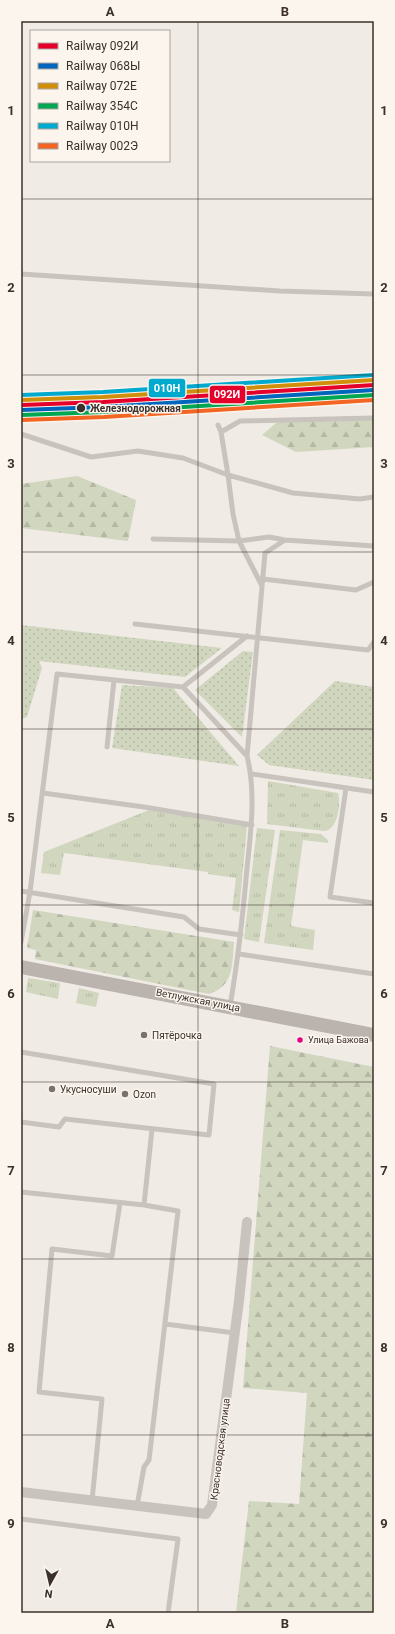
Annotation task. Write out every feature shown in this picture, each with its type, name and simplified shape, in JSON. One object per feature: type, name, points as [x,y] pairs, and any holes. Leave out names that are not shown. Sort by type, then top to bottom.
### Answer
[{"type":"main road","name":"Ветлужская улица","points":[[21,967],[230,1006],[374,1035]]},
{"type":"street","name":"Красноводская улица","points":[[21,1492],[206,1514],[212,1505],[235,1333],[247,1222]]},
{"type":"lane","points":[[21,274],[280,291],[374,294]]},
{"type":"lane","points":[[221,432],[240,422],[374,418]]},
{"type":"lane","points":[[218,425],[221,432],[233,514],[239,541],[263,587]]},
{"type":"lane","points":[[21,434],[91,457],[138,450],[182,458],[228,475],[293,493],[360,499],[374,497]]},
{"type":"lane","points":[[153,539],[239,541],[269,537],[285,540],[374,546]]},
{"type":"lane","points":[[230,1006],[239,954],[252,824],[252,774],[247,756],[265,553],[285,540]]},
{"type":"lane","points":[[263,579],[356,590],[374,582]]},
{"type":"lane","points":[[135,624],[368,650],[374,642]]},
{"type":"lane","points":[[183,687],[247,636]]},
{"type":"lane","points":[[21,942],[30,892],[57,674],[183,687],[247,756]]},
{"type":"lane","points":[[108,747],[114,680]]},
{"type":"lane","points":[[252,774],[374,792]]},
{"type":"lane","points":[[346,788],[330,897],[374,903]]},
{"type":"lane","points":[[43,793],[252,824]]},
{"type":"lane","points":[[21,891],[184,916],[199,929],[241,935]]},
{"type":"lane","points":[[239,954],[374,974]]},
{"type":"lane","points":[[21,1052],[214,1084],[208,1135],[64,1119],[59,1127],[21,1122]]},
{"type":"lane","points":[[144,1205],[152,1129]]},
{"type":"lane","points":[[21,1192],[144,1205],[178,1211],[149,1460],[144,1467],[138,1506]]},
{"type":"lane","points":[[92,1501],[102,1399],[39,1392],[52,1249],[112,1256],[120,1203]]},
{"type":"lane","points":[[165,1324],[235,1333]]},
{"type":"lane","points":[[21,1520],[178,1539],[168,1613]]},
{"type":"green space","points":[[374,416],[374,447],[296,452],[262,435],[282,418]]},
{"type":"green space","points":[[77,476],[136,500],[128,541],[21,528],[21,484]]},
{"type":"green space","points":[[21,625],[222,648],[185,677],[39,661],[42,668],[27,717],[21,719]]},
{"type":"green space","points":[[243,651],[253,652],[242,737],[195,690]]},
{"type":"green space","points":[[335,681],[374,687],[374,780],[269,765],[257,755]]},
{"type":"green space","points":[[122,685],[173,688],[239,766],[112,748]]},
{"type":"green space","points":[[268,781],[338,793],[339,810],[333,826],[329,830],[324,831],[267,824]]},
{"type":"green space","points":[[149,810],[247,826],[239,912],[232,910],[236,878],[208,874],[208,872],[64,853],[60,875],[41,873],[44,852]]},
{"type":"green space","points":[[257,828],[275,830],[259,942],[244,939]]},
{"type":"green space","points":[[280,830],[321,834],[328,840],[328,843],[303,840],[291,926],[315,930],[313,950],[264,943]]},
{"type":"green space","points":[[33,910],[234,942],[230,974],[223,986],[209,994],[35,959],[36,950],[27,948]]},
{"type":"green space","points":[[28,978],[60,983],[58,999],[26,992]]},
{"type":"green space","points":[[79,988],[99,993],[96,1007],[76,1003]]},
{"type":"green space","points":[[270,1046],[374,1067],[374,1613],[236,1613],[249,1501],[299,1504],[307,1393],[243,1388]]},
{"type":"rail line","name":"010Н","points":[[21,395],[103,392],[373,375]]},
{"type":"rail line","name":"072Е","points":[[21,400],[103,397],[374,380]]},
{"type":"rail line","name":"092И","points":[[21,405],[103,402],[374,385]]},
{"type":"rail line","name":"068Ы","points":[[21,410],[103,407],[374,390]]},
{"type":"rail line","name":"354С","points":[[21,415],[104,412],[374,395]]},
{"type":"rail line","name":"002Э","points":[[22,420],[104,417],[374,400]]},
{"type":"place","name":"Железнодорожная","points":[[81,408]]},
{"type":"place","name":"Пятёрочка","points":[[144,1035]]},
{"type":"place","name":"Улица Бажова","points":[[300,1040]]},
{"type":"place","name":"Укусносуши","points":[[52,1089]]},
{"type":"place","name":"Ozon","points":[[125,1094]]}]
